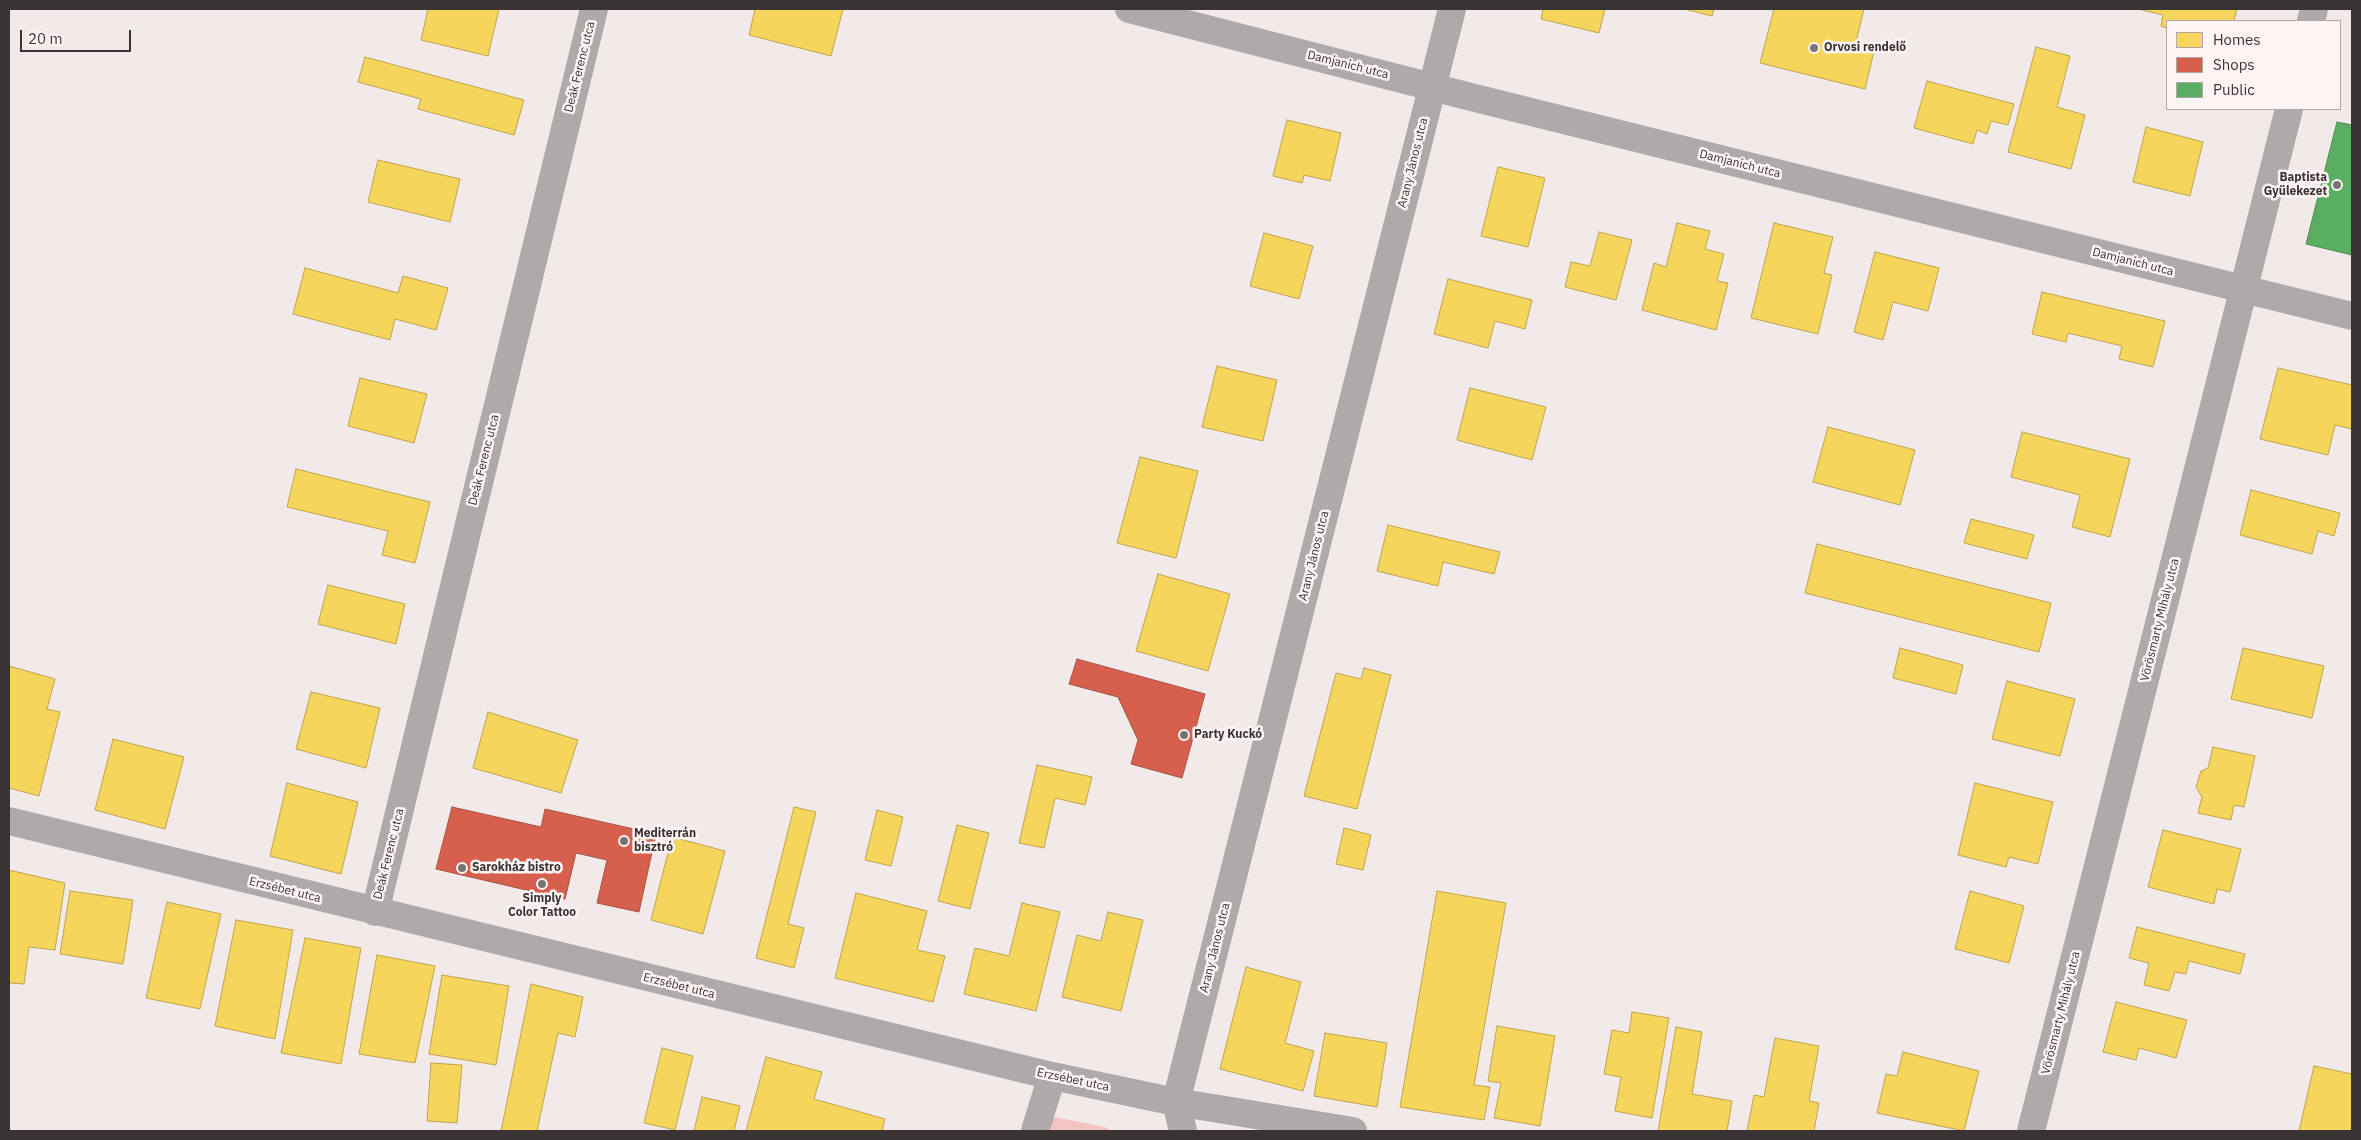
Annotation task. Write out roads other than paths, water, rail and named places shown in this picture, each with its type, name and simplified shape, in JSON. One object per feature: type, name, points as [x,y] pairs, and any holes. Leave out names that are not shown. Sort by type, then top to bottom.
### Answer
[{"type":"street","name":"Deák Ferenc utca","points":[[375,912],[594,9]]},
{"type":"street","name":"Damjanich utca","points":[[1129,9],[1432,87],[2352,316]]},
{"type":"street","name":"Arany János utca","points":[[1176,1102],[1452,9]]},
{"type":"street","name":"Vörösmarty Mihály utca","points":[[2031,1131],[2289,110]]},
{"type":"street","name":"Erzsébet utca","points":[[9,821],[1052,1076],[1176,1102],[1353,1131]]},
{"type":"street","points":[[1036,1131],[1052,1076]]},
{"type":"street","points":[[1176,1102],[1183,1131]]},
{"type":"place","name":"Orvosi rendelő","points":[[1814,48]]},
{"type":"place","name":"Baptista Gyülekezet","points":[[2337,185]]},
{"type":"place","name":"Party Kuckó","points":[[1184,735]]},
{"type":"place","name":"Mediterrán bisztró","points":[[624,841]]},
{"type":"place","name":"Sarokház bistro","points":[[462,868]]},
{"type":"place","name":"Simply Color Tattoo","points":[[542,884]]}]
